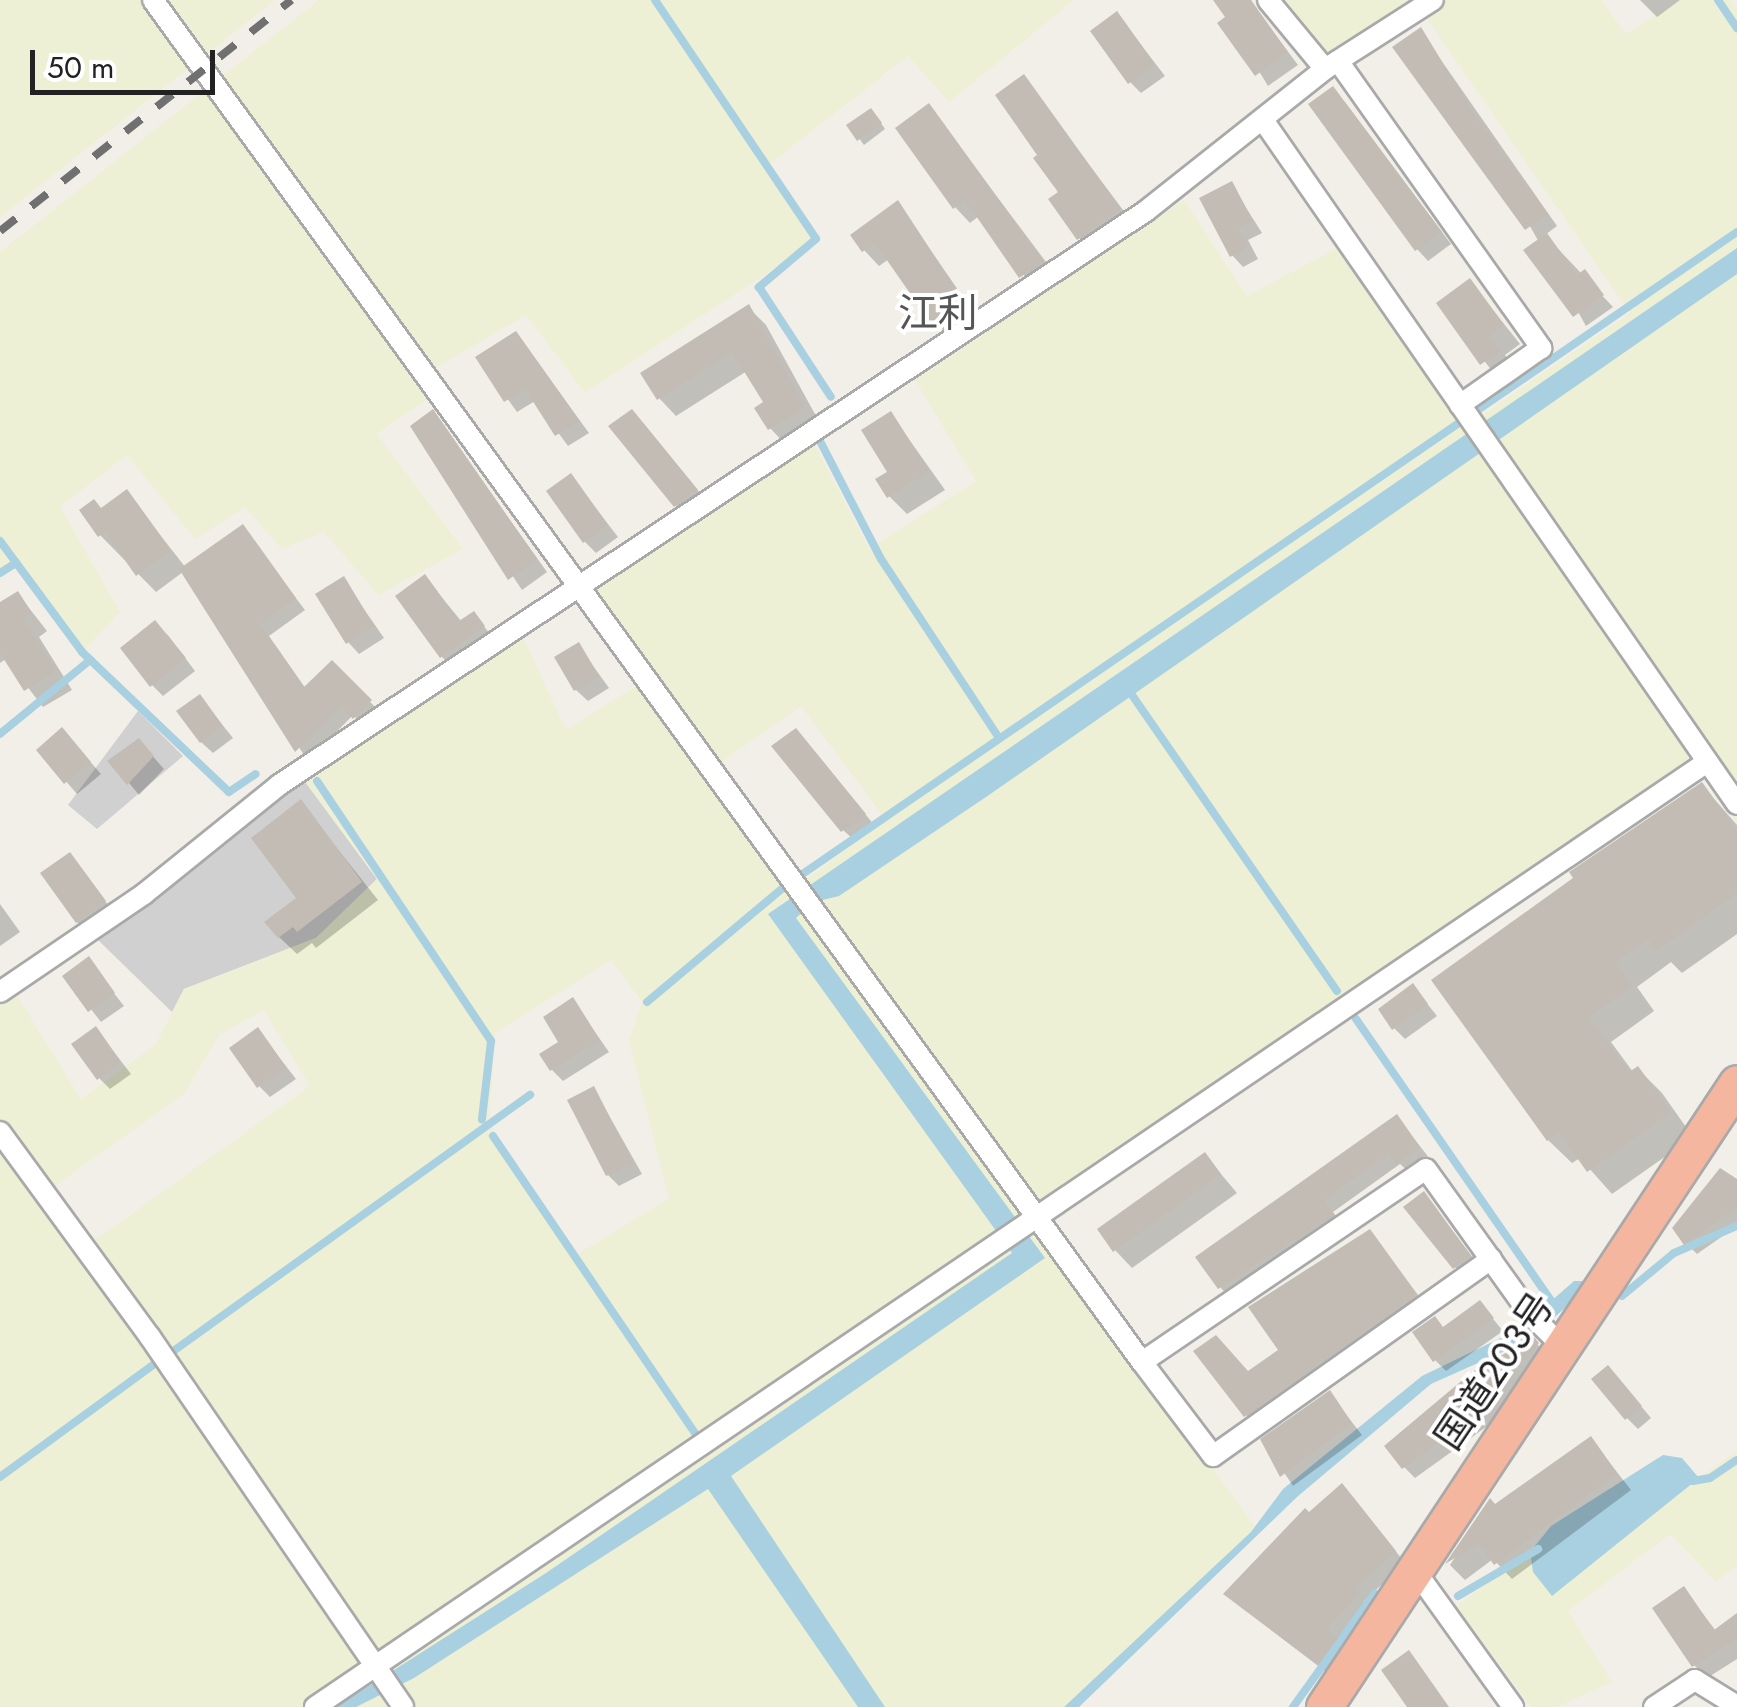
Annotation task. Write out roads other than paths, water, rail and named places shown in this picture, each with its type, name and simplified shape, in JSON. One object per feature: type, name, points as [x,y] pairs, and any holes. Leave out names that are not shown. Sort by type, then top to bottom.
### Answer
[{"type":"highway","name":"国道203号","points":[[1324,1707],[1554,1340],[1737,1083]]},
{"type":"street","points":[[154,0],[1038,1220],[1214,1456],[1491,1259]]},
{"type":"street","points":[[1268,0],[1331,65],[1541,348],[1460,405]]},
{"type":"street","points":[[0,992],[144,894],[279,785],[1146,212],[1331,65],[1433,0]]},
{"type":"street","points":[[1263,120],[1737,804]]},
{"type":"street","points":[[314,1707],[1038,1220],[1707,762]]},
{"type":"street","points":[[0,1132],[150,1337],[399,1702]]},
{"type":"street","points":[[1142,1362],[1426,1169],[1529,1313],[1554,1340]]},
{"type":"street","points":[[1414,1569],[1514,1707]]},
{"type":"street","points":[[1654,1707],[1695,1680],[1737,1706]]},
{"type":"water","points":[[1737,248],[1737,274],[989,795],[839,896],[814,902],[796,918],[1045,1258],[731,1476],[885,1707],[858,1707],[708,1489],[414,1678],[356,1707],[336,1707],[546,1573],[1012,1253],[768,914]]},
{"type":"water","points":[[1574,1281],[1583,1281],[1572,1302],[1527,1341],[1431,1384],[1297,1497],[1079,1707],[1064,1707],[1251,1532],[1283,1489],[1422,1376],[1519,1329]]},
{"type":"water","points":[[1663,1455],[1682,1458],[1699,1478],[1552,1596],[1533,1572],[1530,1552],[1551,1526]]},
{"type":"waterway","points":[[655,0],[816,239],[759,287],[831,397]]},
{"type":"waterway","points":[[1718,0],[1737,28]]},
{"type":"waterway","points":[[647,1002],[785,886],[1737,232]]},
{"type":"waterway","points":[[820,441],[881,559],[999,738]]},
{"type":"waterway","points":[[0,541],[82,652],[229,792],[256,774]]},
{"type":"waterway","points":[[0,573],[16,563]]},
{"type":"waterway","points":[[0,734],[90,660]]},
{"type":"waterway","points":[[1132,695],[1337,991]]},
{"type":"waterway","points":[[317,781],[491,1041],[482,1119]]},
{"type":"waterway","points":[[1356,1019],[1550,1299]]},
{"type":"waterway","points":[[172,1352],[530,1095]]},
{"type":"waterway","points":[[493,1136],[696,1435]]},
{"type":"waterway","points":[[1622,1296],[1674,1253],[1737,1226]]},
{"type":"waterway","points":[[0,1477],[153,1365]]},
{"type":"waterway","points":[[1693,1481],[1710,1478],[1737,1460]]},
{"type":"waterway","points":[[1458,1596],[1538,1549]]},
{"type":"waterway","points":[[1293,1707],[1375,1593]]},
{"type":"railway","points":[[0,231],[291,0]]},
{"type":"district","name":"江利","points":[[938,313]]}]
